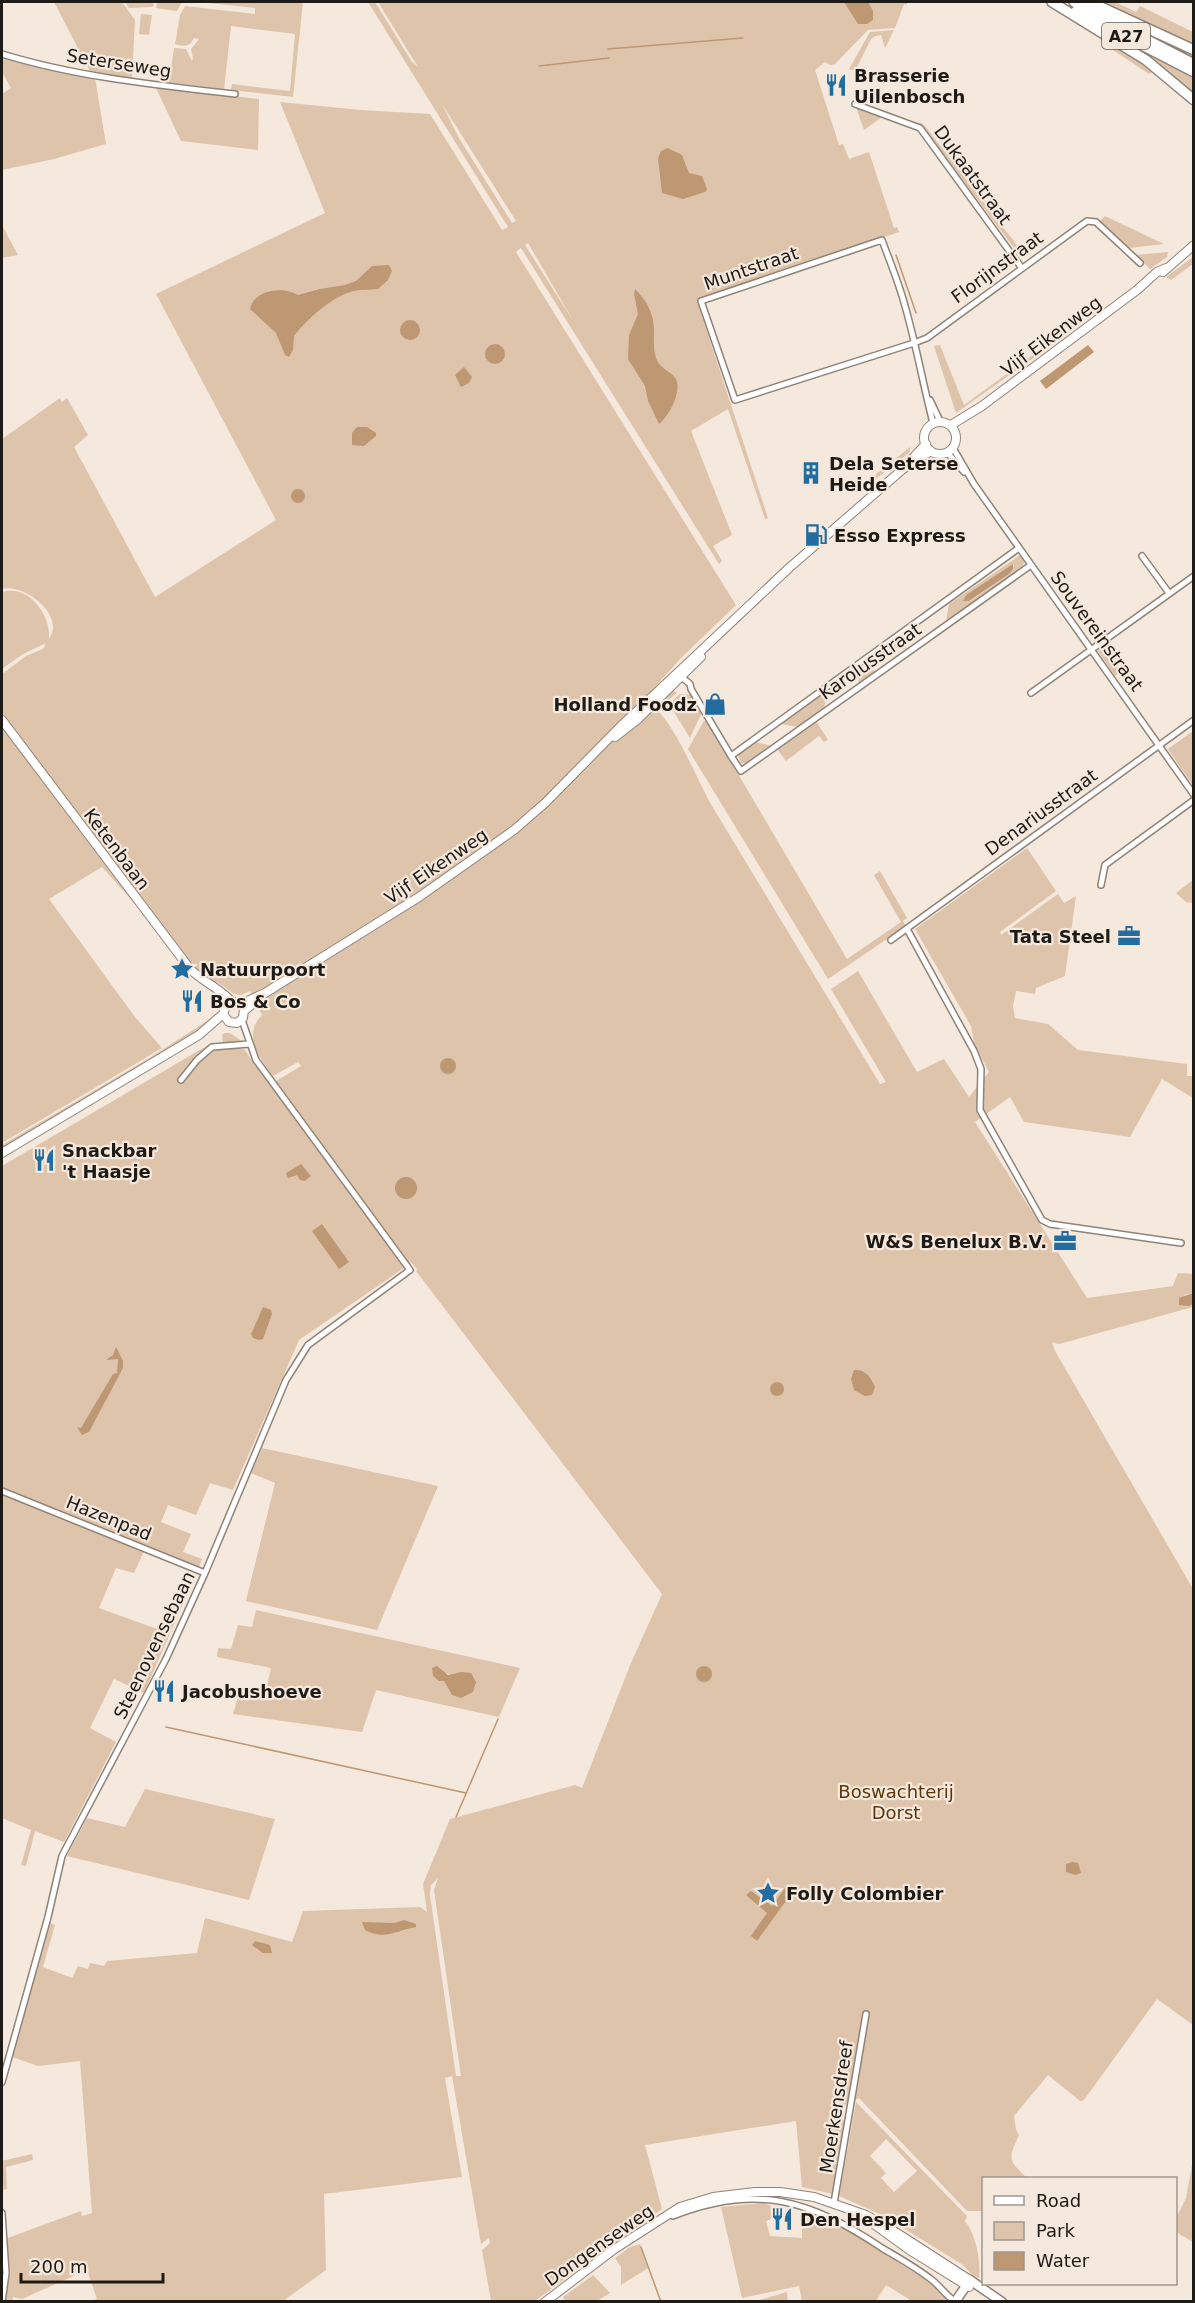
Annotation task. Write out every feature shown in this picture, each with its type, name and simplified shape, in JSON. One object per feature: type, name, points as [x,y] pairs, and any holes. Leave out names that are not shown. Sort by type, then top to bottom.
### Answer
[{"type":"highway","name":"A27","points":[[1052,2],[1146,60],[1194,100]]},
{"type":"highway","name":"A27","points":[[1058,2],[1194,72]]},
{"type":"highway","name":"A27","points":[[1074,2],[1194,64]]},
{"type":"highway","name":"A27","points":[[1090,2],[1194,50]]},
{"type":"main road","name":"Vijf Eikenweg","points":[[953,429],[1137,290],[1161,275],[1166,268],[1194,245]]},
{"type":"main road","name":"Vijf Eikenweg","points":[[1181,257],[1194,250]]},
{"type":"main road","points":[[937,422],[953,429],[956,440],[950,450],[939,454],[928,447],[925,432],[937,422]]},
{"type":"main road","name":"Vijf Eikenweg","points":[[2,1153],[234,1013],[419,897],[490,848],[545,803],[607,743],[620,727],[679,676],[714,639],[789,568],[928,447]]},
{"type":"main road","name":"Ketenbaan","points":[[2,720],[190,969],[224,993],[234,1013]]},
{"type":"main road","name":"Dongenseweg","points":[[545,2301],[613,2250],[670,2212],[690,2203],[713,2197],[755,2192],[792,2194],[834,2203],[860,2214],[894,2231],[968,2284]]},
{"type":"main road","points":[[955,2301],[968,2284]]},
{"type":"main road","points":[[960,2301],[968,2284]]},
{"type":"main road","points":[[968,2284],[992,2301]]},
{"type":"main road","points":[[968,2284],[1002,2301]]},
{"type":"street","name":"Seterseweg","points":[[2,54],[39,65],[88,75],[235,94]]},
{"type":"street","name":"Dukaatstraat","points":[[855,104],[920,128],[1021,267]]},
{"type":"street","name":"Florijnstraat","points":[[914,343],[927,338],[1021,267],[1087,221],[1096,222],[1140,263]]},
{"type":"street","name":"Muntstraat","points":[[882,240],[905,304],[914,343],[735,400],[701,301],[882,240]]},
{"type":"street","points":[[914,343],[937,422]]},
{"type":"street","name":"Souvereinstraat","points":[[950,450],[1194,795]]},
{"type":"street","name":"Karolusstraat","points":[[1019,548],[731,756],[741,771],[1031,565]]},
{"type":"street","points":[[1142,556],[1169,593]]},
{"type":"street","points":[[1031,693],[1194,576]]},
{"type":"street","points":[[679,676],[691,689],[731,756]]},
{"type":"street","name":"Denariusstraat","points":[[891,940],[1194,720]]},
{"type":"street","points":[[1101,885],[1105,865],[1194,800]]},
{"type":"street","points":[[907,929],[980,1064],[982,1074],[978,1102],[980,1110],[1041,1220],[1050,1224],[1181,1243]]},
{"type":"street","name":"Ketenbaan","points":[[234,1013],[256,1060],[410,1270]]},
{"type":"street","points":[[181,1080],[197,1060],[212,1047],[249,1042]]},
{"type":"street","name":"Steenovensebaan","points":[[2,2082],[48,1917],[62,1856],[150,1692],[205,1573],[286,1380],[300,1354],[313,1341],[410,1270]]},
{"type":"street","name":"Hazenpad","points":[[2,1491],[205,1573]]},
{"type":"street","name":"Moerkensdreef","points":[[834,2203],[866,2014]]},
{"type":"street","points":[[670,2212],[673,2216],[716,2202],[754,2197],[818,2211],[853,2229],[925,2275],[955,2301]]},
{"type":"street","points":[[2,2213],[6,2273],[2,2301]]},
{"type":"green space","points":[[54,2],[122,2],[135,20],[132,78],[91,73]]},
{"type":"green space","points":[[125,2],[154,2],[153,7],[129,8]]},
{"type":"green space","points":[[157,2],[182,2],[177,11],[156,8]]},
{"type":"green space","points":[[199,2],[303,2],[293,97],[231,90],[232,84],[290,91],[295,34],[231,26],[224,89],[169,82],[174,48],[186,49],[192,61],[191,49],[199,39],[194,38],[186,46],[175,44],[180,15],[185,6],[255,14],[255,8]]},
{"type":"green space","name":"Boswachterij Dorst","points":[[368,2],[375,2],[412,62],[418,67],[378,2],[908,2],[904,4],[895,28],[868,30],[835,64],[830,65],[825,62],[815,70],[839,145],[843,144],[849,159],[869,152],[894,228],[897,227],[899,232],[697,301],[768,518],[765,519],[728,409],[691,431],[732,535],[713,546],[722,561],[719,564],[521,248],[516,252],[736,605],[681,658],[648,695],[654,706],[670,689],[677,693],[656,710],[671,727],[712,806],[880,1084],[886,1082],[831,989],[858,971],[917,1072],[944,1059],[969,1097],[989,1072],[974,1043],[971,1026],[915,929],[1027,848],[1056,891],[1000,932],[1001,935],[1058,894],[1064,903],[1076,896],[1065,976],[1036,988],[1035,994],[1016,991],[1013,1006],[1015,1018],[1048,1024],[1078,1050],[1187,1064],[1187,1076],[1193,1076],[1193,1098],[1162,1079],[1130,1137],[1024,1122],[1010,1097],[975,1122],[1087,1298],[1173,1286],[1178,1273],[1194,1274],[1193,1293],[1184,1295],[1189,1306],[1193,1304],[1193,1307],[1059,1344],[1052,1342],[1055,1351],[1193,1589],[1193,2025],[1157,1999],[1084,2100],[1080,2101],[1048,2075],[1014,2116],[1019,2135],[1013,2149],[1012,2159],[1026,2177],[982,2177],[982,2211],[967,2211],[859,2098],[845,2105],[842,2120],[846,2121],[833,2194],[802,2187],[796,2121],[645,2145],[662,2209],[580,2268],[577,2267],[573,2270],[574,2272],[535,2301],[491,2301],[482,2250],[490,2243],[489,2238],[481,2244],[452,2076],[445,2078],[462,2177],[324,2194],[326,2270],[283,2301],[92,2301],[97,2299],[87,2270],[22,2299],[13,2297],[12,2301],[4,2301],[5,2239],[81,2211],[82,2216],[92,2213],[80,2061],[38,2066],[12,2057],[50,1923],[55,1925],[43,1967],[72,1978],[78,1966],[88,1969],[90,1963],[104,1966],[107,1961],[197,1953],[205,1918],[292,1942],[303,1911],[420,1907],[427,1912],[423,1884],[450,1819],[575,1785],[582,1788],[631,1663],[662,1594],[416,1271],[417,1269],[411,1262],[409,1263],[276,1081],[301,1066],[298,1062],[273,1076],[268,1069],[253,1038],[253,1030],[262,1015],[250,991],[241,995],[234,994],[219,983],[212,982],[197,973],[102,867],[49,899],[135,1017],[162,1048],[2,1143],[2,674],[26,656],[43,649],[46,643],[23,654],[2,669],[2,592],[12,591],[29,597],[42,611],[49,630],[49,639],[53,630],[48,611],[40,603],[21,591],[11,588],[2,589],[2,439],[60,398],[62,402],[67,398],[88,435],[74,447],[155,597],[276,520],[156,294],[325,213],[280,102],[430,114],[502,230],[508,227]],"holes":[[[442,104],[516,221],[512,223],[459,138]],[[528,243],[574,322],[525,245]],[[438,1878],[434,1890],[461,2076],[456,2076],[430,1895],[431,1885]]]},
{"type":"green space","points":[[1103,2],[1115,2],[1136,12],[1140,6],[1193,32],[1193,44]]},
{"type":"green space","points":[[141,14],[152,15],[149,35],[139,34]]},
{"type":"green space","points":[[1103,29],[1193,77],[1193,96]]},
{"type":"green space","points":[[894,30],[885,48],[881,35],[871,39],[855,71],[849,69],[870,32]]},
{"type":"green space","points":[[1113,44],[1155,71],[1149,74],[1107,46]]},
{"type":"green space","points":[[2,54],[95,78],[106,144],[54,159],[2,170],[2,94],[11,88],[2,72]]},
{"type":"green space","points":[[155,86],[259,99],[258,150],[181,141]]},
{"type":"green space","points":[[856,107],[885,115],[864,130]]},
{"type":"green space","points":[[918,121],[925,126],[1023,253],[1020,256]]},
{"type":"green space","points":[[1105,216],[1164,244],[1129,248],[1100,221]]},
{"type":"green space","points":[[3,227],[18,255],[2,258]]},
{"type":"green space","points":[[1168,252],[1167,257],[1150,269],[1136,255]]},
{"type":"green space","points":[[1193,257],[1193,264],[1171,280],[1166,277]]},
{"type":"green space","points":[[1067,330],[1070,332],[956,413],[934,346],[940,345],[964,405]]},
{"type":"green space","points":[[910,447],[910,452],[858,493],[855,486],[858,484],[860,487]]},
{"type":"green space","points":[[1020,555],[1025,560],[1022,567],[946,621],[949,604]],"holes":[[[1014,564],[1013,569],[970,601],[965,601],[965,596]]]},
{"type":"green space","points":[[908,633],[905,649],[888,647]]},
{"type":"green space","points":[[1105,643],[1110,649],[1106,652],[1121,672],[1115,676],[1098,651]]},
{"type":"green space","points":[[861,668],[877,671],[858,685]]},
{"type":"green space","points":[[828,690],[824,708],[798,727],[781,724]]},
{"type":"green space","points":[[680,694],[692,695],[702,712],[690,738],[669,704]]},
{"type":"green space","points":[[704,721],[707,721],[847,959],[901,922],[874,875],[880,871],[907,918],[903,921],[906,926],[828,979],[688,749]]},
{"type":"green space","points":[[816,721],[828,740],[824,742],[819,736],[786,761],[777,749]]},
{"type":"green space","points":[[1193,731],[1193,786],[1168,749]]},
{"type":"green space","points":[[755,742],[773,746],[747,764],[741,763],[738,755]]},
{"type":"green space","points":[[1193,880],[1193,903],[1186,902],[1176,893]]},
{"type":"green space","points":[[210,1019],[212,1021],[192,1036],[2,1150],[2,1145],[151,1057]]},
{"type":"green space","points":[[230,1033],[243,1042],[223,1044],[222,1035]]},
{"type":"green space","points":[[210,1044],[244,1049],[404,1268],[299,1340],[233,1490],[210,1483],[196,1515],[168,1505],[161,1522],[191,1534],[183,1552],[202,1559],[199,1567],[2,1487],[2,1166]]},
{"type":"green space","points":[[262,1448],[438,1486],[377,1630],[246,1601],[275,1483],[251,1473]]},
{"type":"green space","points":[[2,1493],[144,1551],[134,1573],[116,1568],[99,1608],[157,1629],[175,1593],[189,1590],[144,1693],[114,1679],[90,1728],[116,1742],[64,1842],[35,1831],[26,1866],[21,1865],[31,1830],[2,1818]]},
{"type":"green space","points":[[256,1610],[520,1668],[499,1717],[376,1690],[362,1732],[233,1714],[241,1687],[265,1694],[271,1668],[217,1657],[218,1648],[231,1649],[238,1625],[252,1627]],"holes":[[[446,1673],[451,1675],[455,1673],[452,1695],[444,1681]]]},
{"type":"green space","points":[[145,1789],[275,1819],[249,1900],[67,1856],[87,1818],[125,1827]]},
{"type":"green space","points":[[856,2102],[967,2216],[965,2221],[977,2248],[979,2278],[972,2275],[963,2265],[882,2215],[839,2196]],"holes":[[[886,2139],[917,2171],[894,2192],[881,2178],[886,2173],[870,2156]]]},
{"type":"green space","points":[[32,2154],[33,2160],[6,2167],[7,2189],[2,2190],[2,2161]]},
{"type":"green space","points":[[1193,2160],[1193,2242],[1177,2233],[1177,2216],[1186,2198]]},
{"type":"green space","points":[[763,2203],[772,2206],[771,2219],[766,2221],[770,2236],[802,2238],[802,2209],[820,2215],[838,2223],[935,2284],[947,2297],[944,2301],[912,2301],[886,2285],[876,2301],[802,2301],[799,2286],[742,2298],[721,2207]]},
{"type":"green space","points":[[640,2244],[648,2268],[621,2285],[621,2267],[615,2258],[630,2247]]},
{"type":"green space","points":[[593,2275],[610,2293],[597,2301],[565,2301],[563,2297]]},
{"type":"green space","points":[[787,2292],[788,2301],[756,2301]]},
{"type":"water","points":[[844,2],[868,2],[873,11],[873,20],[867,24],[858,24]]},
{"type":"water","points":[[668,148],[682,155],[689,173],[702,176],[707,189],[705,192],[683,199],[662,193],[658,158],[661,151]]},
{"type":"water","points":[[389,265],[392,271],[388,280],[378,289],[346,293],[313,316],[294,336],[293,350],[289,357],[285,355],[276,333],[250,309],[257,297],[263,293],[278,290],[298,295],[345,285],[356,281],[372,266]]},
{"type":"water","points":[[635,289],[646,302],[653,318],[656,358],[677,382],[677,393],[673,405],[659,424],[648,401],[645,386],[628,359],[629,335],[638,314]]},
{"type":"water","points":[[410,320],[417,323],[420,330],[417,337],[410,340],[403,337],[400,330],[403,323]]},
{"type":"water","points":[[491,344],[499,344],[505,350],[505,358],[499,364],[491,364],[485,358],[485,350]]},
{"type":"water","points":[[1088,345],[1094,352],[1046,389],[1040,381]]},
{"type":"water","points":[[464,367],[472,377],[469,383],[461,387],[455,375]]},
{"type":"water","points":[[357,427],[367,427],[376,433],[376,436],[364,446],[352,445],[352,433]]},
{"type":"water","points":[[295,489],[301,489],[305,496],[301,503],[295,503],[291,499],[291,493]]},
{"type":"water","points":[[1013,564],[1013,569],[1009,574],[969,601],[963,601],[966,595]]},
{"type":"water","points":[[448,1058],[456,1066],[448,1074],[440,1066]]},
{"type":"water","points":[[301,1164],[311,1176],[305,1181],[300,1180],[297,1175],[288,1178],[286,1173]]},
{"type":"water","points":[[406,1177],[414,1180],[417,1188],[414,1196],[406,1199],[398,1196],[395,1188],[398,1180]]},
{"type":"water","points":[[322,1224],[349,1262],[339,1269],[312,1231]]},
{"type":"water","points":[[1193,1293],[1193,1304],[1179,1305],[1179,1298]]},
{"type":"water","points":[[263,1307],[271,1310],[272,1314],[263,1339],[259,1340],[253,1338],[251,1334]]},
{"type":"water","points":[[116,1347],[123,1361],[123,1368],[89,1432],[82,1435],[77,1427],[81,1428],[113,1374],[117,1373],[118,1359],[106,1360],[113,1355]]},
{"type":"water","points":[[854,1370],[864,1372],[869,1377],[875,1387],[872,1395],[865,1396],[854,1390],[851,1379]]},
{"type":"water","points":[[777,1382],[782,1384],[784,1389],[782,1394],[777,1396],[772,1394],[770,1389],[772,1384]]},
{"type":"water","points":[[437,1666],[448,1675],[461,1672],[471,1673],[476,1682],[473,1692],[461,1698],[452,1695],[444,1681],[439,1681],[433,1676],[432,1668]]},
{"type":"water","points":[[704,1666],[710,1668],[712,1674],[710,1680],[704,1682],[698,1680],[696,1674],[698,1668]]},
{"type":"water","points":[[1078,1863],[1081,1873],[1076,1875],[1066,1872],[1066,1864]]},
{"type":"water","points":[[787,1885],[794,1890],[757,1941],[751,1936],[767,1913],[746,1895],[751,1891],[772,1906]]},
{"type":"water","points":[[404,1920],[416,1924],[416,1927],[385,1935],[365,1930],[362,1922],[394,1923]]},
{"type":"water","points":[[255,1941],[270,1945],[272,1953],[263,1953],[252,1945]]},
{"type":"waterway","points":[[608,49],[743,38]]},
{"type":"waterway","points":[[539,66],[609,58]]},
{"type":"waterway","points":[[896,255],[916,313]]},
{"type":"waterway","points":[[456,1817],[498,1719]]},
{"type":"waterway","points":[[166,1727],[466,1793]]},
{"type":"waterway","points":[[641,2247],[661,2302]]},
{"type":"place","name":"Brasserie Uilenbosch","points":[[836,85]]},
{"type":"place","name":"Dela Seterse Heide","points":[[811,473]]},
{"type":"place","name":"Esso Express","points":[[816,535]]},
{"type":"place","name":"Holland Foodz","points":[[715,704]]},
{"type":"place","name":"Tata Steel","points":[[1129,936]]},
{"type":"place","name":"Natuurpoort","points":[[182,969]]},
{"type":"place","name":"Bos & Co","points":[[192,1001]]},
{"type":"place","name":"Snackbar 't Haasje","points":[[44,1160]]},
{"type":"place","name":"W&S Benelux B.V.","points":[[1065,1241]]},
{"type":"place","name":"Jacobushoeve","points":[[164,1691]]},
{"type":"place","name":"Folly Colombier","points":[[768,1893]]},
{"type":"place","name":"Den Hespel","points":[[782,2219]]}]
